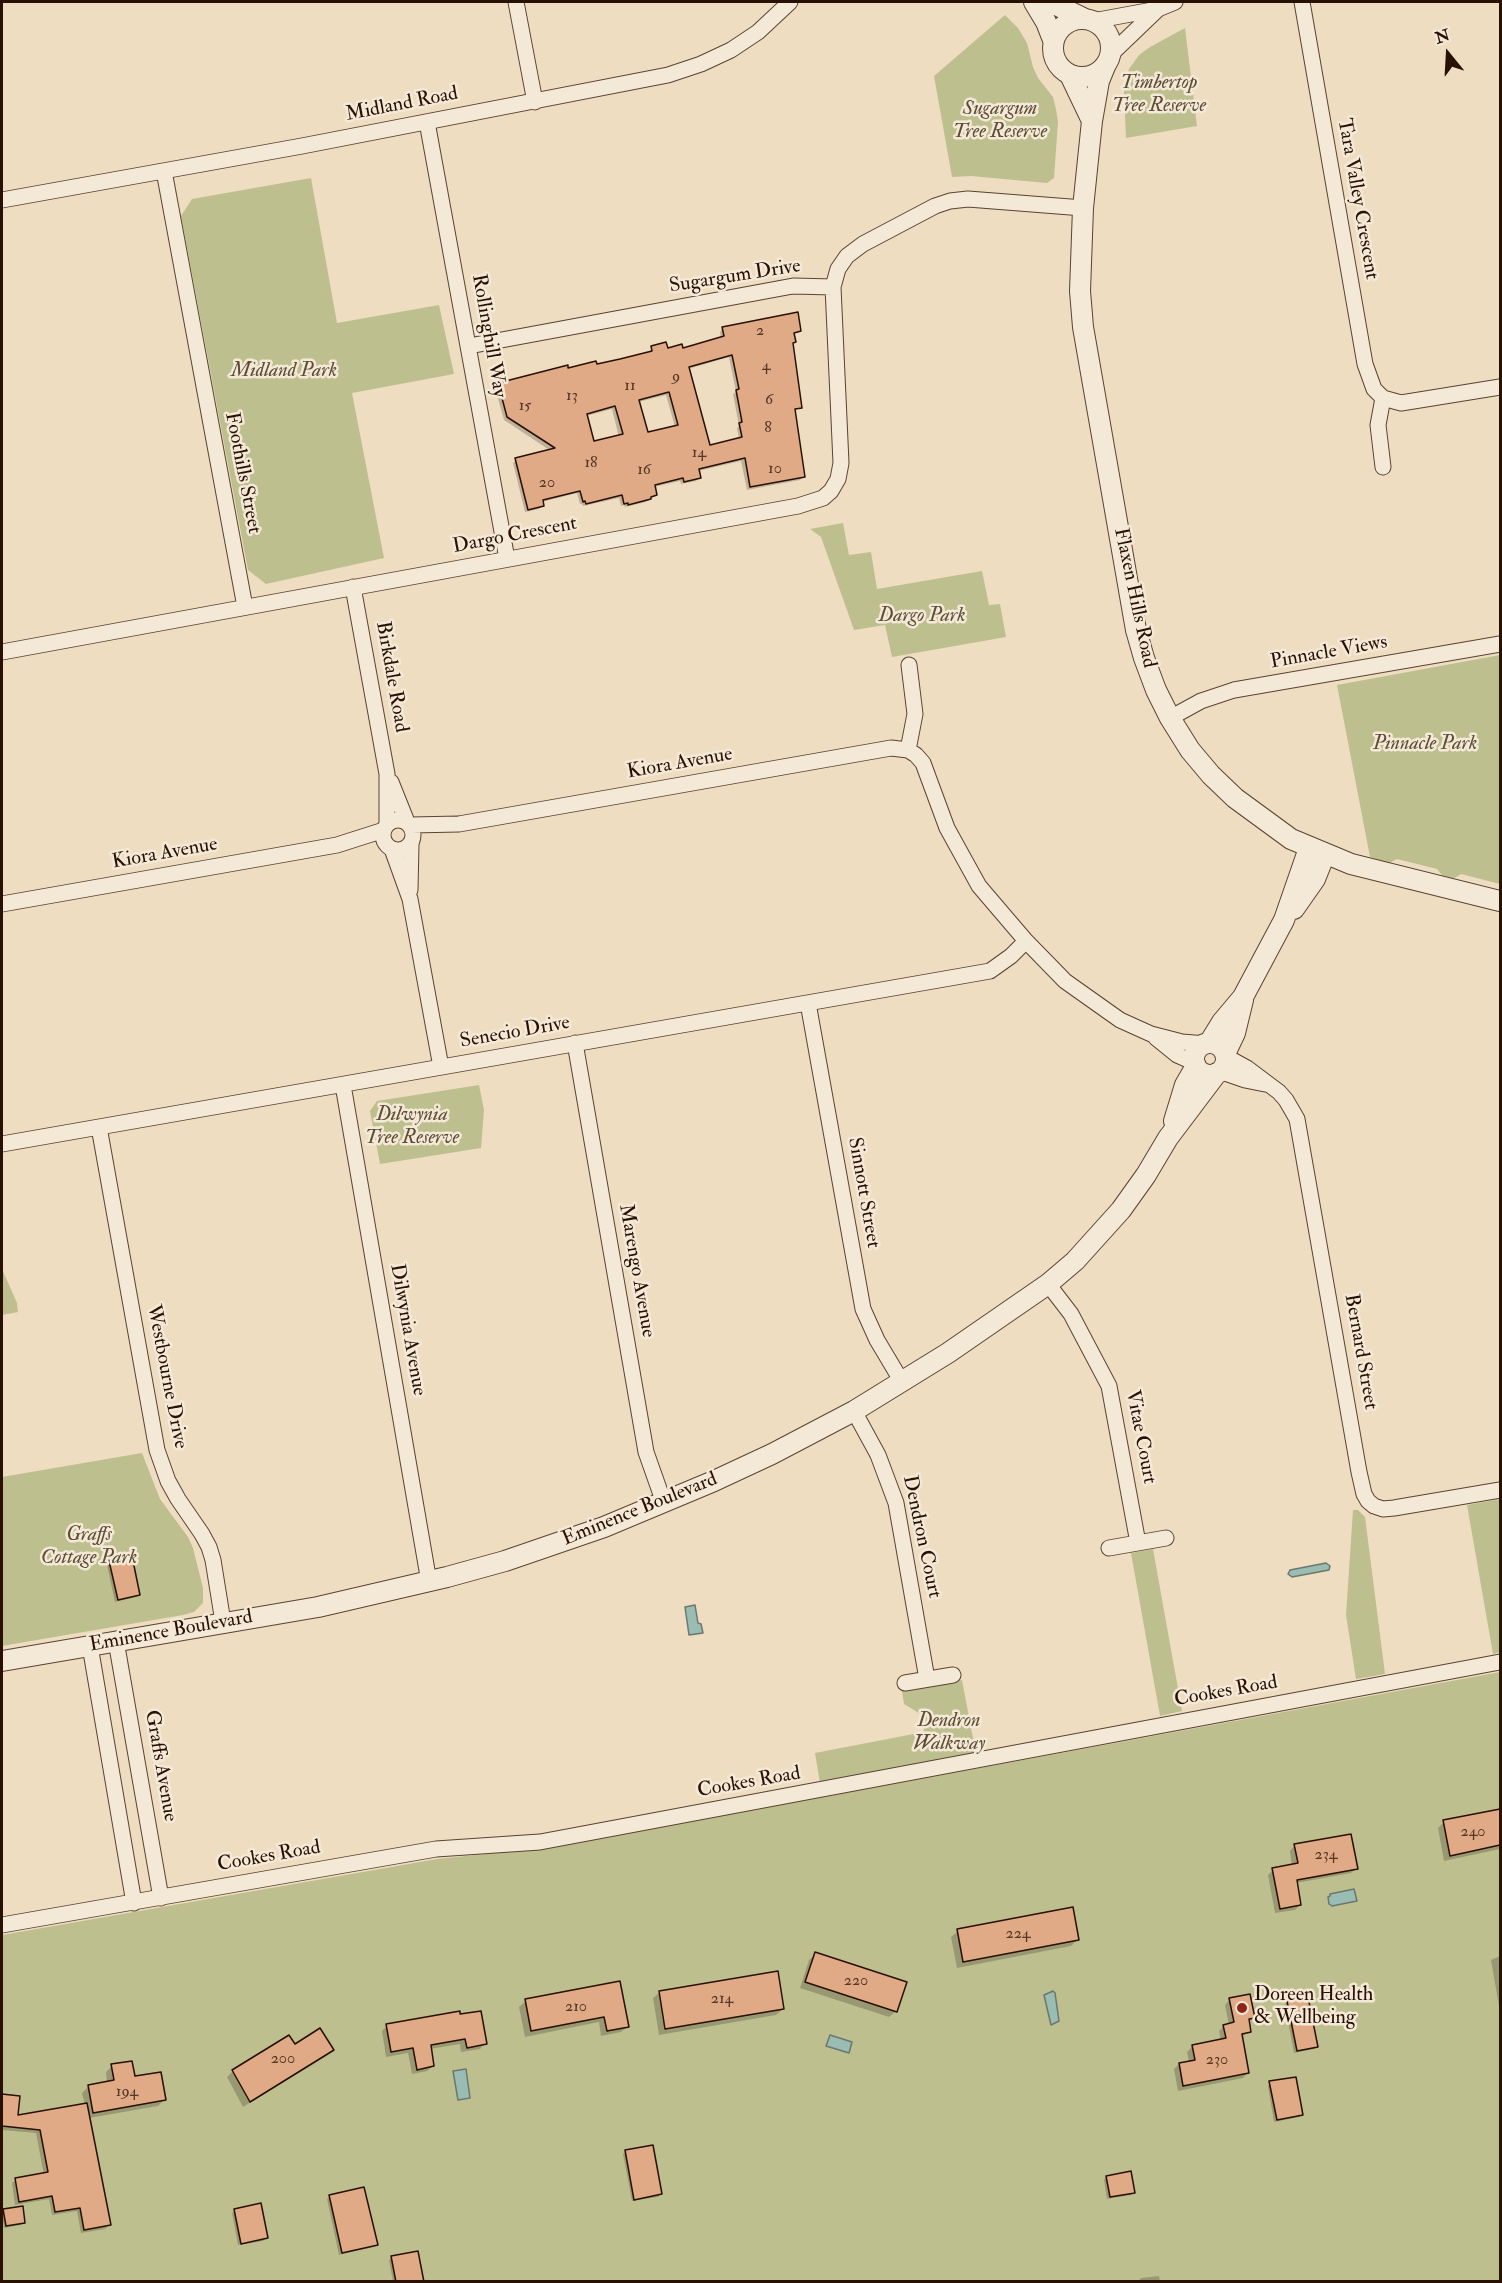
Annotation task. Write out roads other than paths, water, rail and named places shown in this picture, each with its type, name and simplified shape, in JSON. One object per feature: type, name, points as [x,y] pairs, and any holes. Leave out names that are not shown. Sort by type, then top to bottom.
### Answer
[{"type":"street","points":[[516,2],[535,102]]},
{"type":"street","name":"Midland Road","points":[[2,200],[535,102],[668,75],[701,64],[730,50],[758,32],[790,2]]},
{"type":"street","points":[[1034,2],[1053,40],[1052,49],[1057,65],[1070,75],[1092,121]]},
{"type":"street","points":[[1050,2],[1100,26],[1110,39],[1108,60]]},
{"type":"street","points":[[1053,40],[1062,27],[1069,22],[1158,9],[1176,2]]},
{"type":"street","name":"Tara Valley Crescent","points":[[1302,2],[1365,364],[1374,389],[1383,398]]},
{"type":"street","points":[[1070,75],[1086,77],[1094,75],[1158,9]]},
{"type":"street","name":"Flaxen Hills Road","points":[[1108,60],[1100,81],[1092,121],[1083,208],[1080,291],[1083,327],[1136,630],[1153,682],[1170,718],[1190,750],[1234,798],[1261,819],[1317,851],[1352,864],[1500,901]]},
{"type":"street","name":"Rollinghill Way","points":[[427,122],[507,559]]},
{"type":"street","name":"Foothills Street","points":[[164,171],[245,607]]},
{"type":"street","points":[[833,287],[838,269],[847,256],[863,244],[935,206],[950,201],[975,199],[1083,208]]},
{"type":"street","name":"Sugargum Drive","points":[[469,346],[793,285],[833,287]]},
{"type":"street","name":"Dargo Crescent","points":[[2,652],[798,506],[823,498],[831,491],[838,479],[840,463],[833,287]]},
{"type":"street","points":[[1383,467],[1378,425],[1383,398],[1401,403],[1412,402],[1500,387]]},
{"type":"street","name":"Birkdale Road","points":[[353,587],[387,774],[388,837],[410,899],[441,1068]]},
{"type":"street","name":"Pinnacle Views","points":[[1170,718],[1201,701],[1234,690],[1500,644]]},
{"type":"street","points":[[909,665],[915,714],[908,750],[916,754],[923,763],[947,828],[980,886],[1026,941],[1065,981],[1089,999],[1120,1020],[1151,1034],[1182,1042],[1217,1057],[1207,1074],[1195,1064],[1177,1055],[1151,1034]]},
{"type":"street","name":"Kiora Avenue","points":[[410,833],[891,748],[908,750]]},
{"type":"street","name":"Birkdale Road","points":[[387,774],[410,833],[410,899]]},
{"type":"street","points":[[396,819],[410,833],[402,850],[388,837],[396,819]]},
{"type":"street","name":"Kiora Avenue","points":[[2,904],[388,837]]},
{"type":"street","name":"Eminence Boulevard","points":[[2,1661],[318,1607],[429,1582],[556,1544],[664,1503],[772,1454],[854,1411],[902,1382],[1048,1284],[1075,1261],[1121,1210],[1146,1175],[1217,1057],[1222,1022],[1243,998],[1284,920],[1302,900],[1315,879],[1317,851]]},
{"type":"street","name":"Senecio Drive","points":[[2,1144],[990,970],[1003,963],[1026,941]]},
{"type":"street","name":"Sinnott Street","points":[[808,1003],[863,1309],[877,1340],[902,1382]]},
{"type":"street","name":"Marengo Avenue","points":[[575,1043],[646,1452],[664,1503]]},
{"type":"street","name":"Bernard Street","points":[[1217,1057],[1247,1068],[1286,1100],[1297,1119],[1359,1472],[1368,1501],[1383,1509],[1500,1490]]},
{"type":"street","name":"Eminence Boulevard","points":[[1168,1138],[1185,1085],[1195,1064]]},
{"type":"street","name":"Dilwynia Avenue","points":[[343,1084],[429,1582]]},
{"type":"street","name":"Westbourne Drive","points":[[99,1127],[157,1450],[162,1468],[173,1490],[202,1534],[213,1560],[223,1622]]},
{"type":"street","name":"Vitae Court","points":[[1048,1284],[1071,1314],[1109,1386],[1138,1543]]},
{"type":"street","name":"Dendron Court","points":[[854,1411],[878,1455],[896,1503],[927,1679]]},
{"type":"street","points":[[1109,1548],[1166,1538]]},
{"type":"street","name":"Graffs Avenue","points":[[116,1641],[161,1898]]},
{"type":"street","points":[[90,1646],[134,1903]]},
{"type":"street","name":"Cookes Road","points":[[2,1925],[442,1848],[540,1842],[1500,1662]]},
{"type":"street","points":[[905,1683],[953,1675]]},
{"type":"water","points":[[1326,1563],[1330,1566],[1329,1570],[1292,1577],[1288,1574],[1290,1570]]},
{"type":"water","points":[[695,1605],[698,1623],[701,1624],[703,1633],[689,1635],[685,1607]]},
{"type":"water","points":[[1354,1889],[1357,1901],[1332,1906],[1329,1904],[1330,1894]]},
{"type":"water","points":[[1053,1991],[1059,2021],[1051,2025],[1044,1995]]},
{"type":"water","points":[[830,2035],[852,2042],[849,2053],[826,2046]]},
{"type":"water","points":[[466,2069],[470,2098],[458,2100],[453,2071]]},
{"type":"place","name":"Doreen Health & Wellbeing","points":[[1242,2008]]},
{"type":"park label","name":"Timbertop Tree Reserve","points":[[1159,96]]},
{"type":"park label","name":"Sugargum Tree Reserve","points":[[1000,122]]},
{"type":"park label","name":"Midland Park","points":[[284,372]]},
{"type":"park label","name":"Dargo Park","points":[[922,617]]},
{"type":"park label","name":"Pinnacle Park","points":[[1425,745]]},
{"type":"park label","name":"Dilwynia Tree Reserve","points":[[412,1128]]},
{"type":"park label","name":"Graffs Cottage Park","points":[[89,1548]]},
{"type":"park label","name":"Dendron Walkway","points":[[949,1734]]}]
